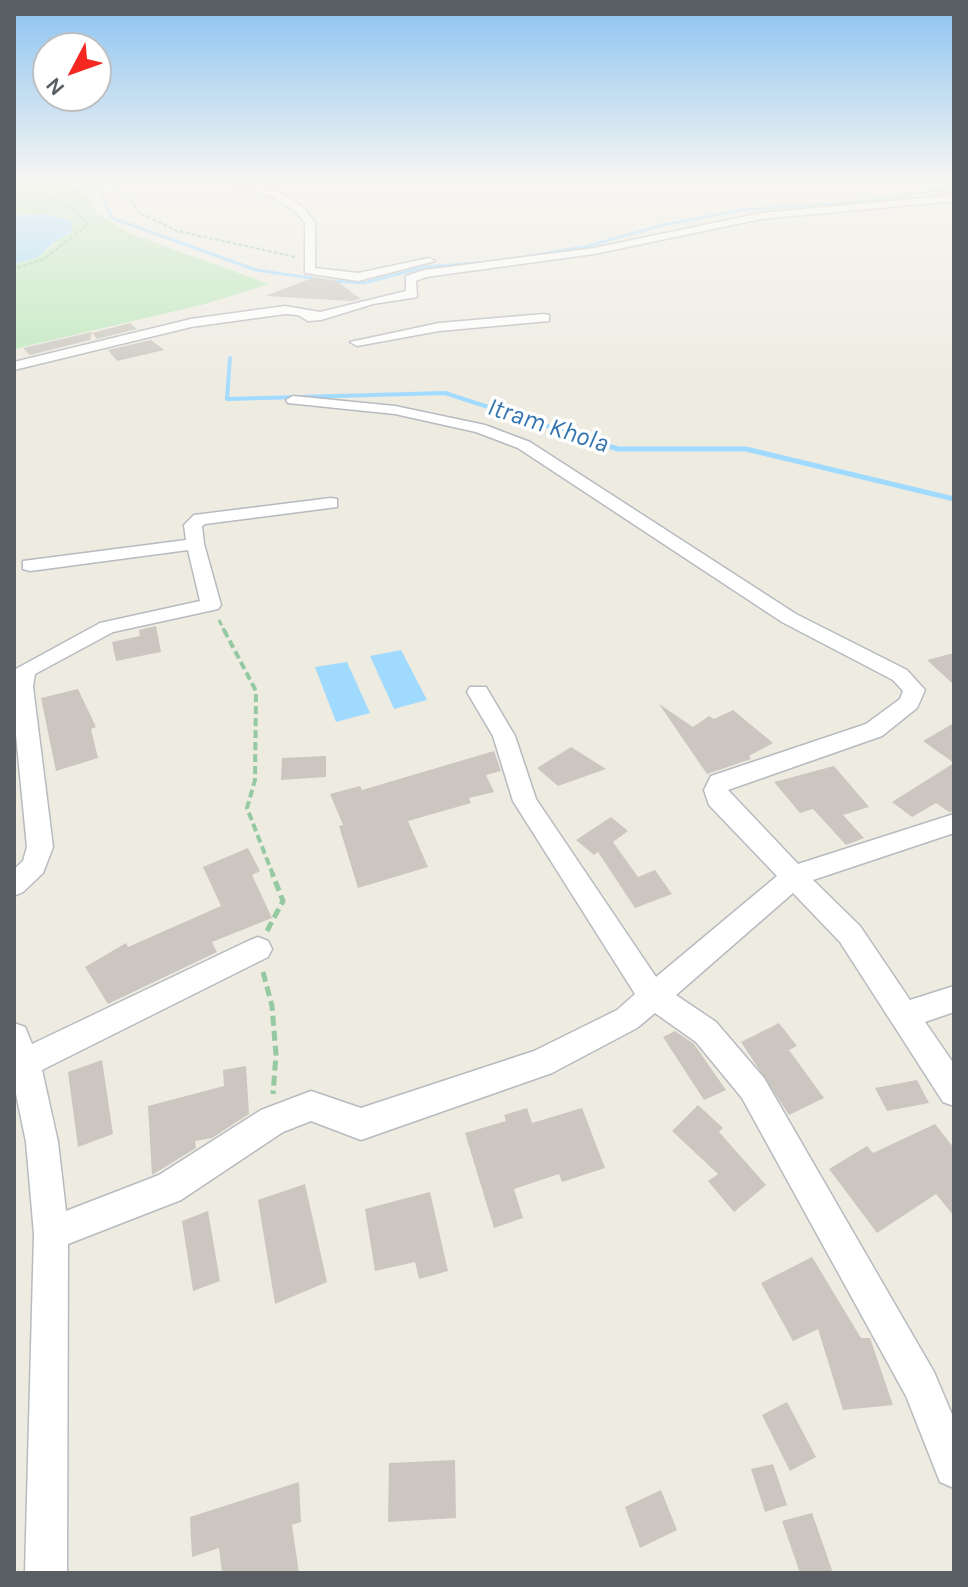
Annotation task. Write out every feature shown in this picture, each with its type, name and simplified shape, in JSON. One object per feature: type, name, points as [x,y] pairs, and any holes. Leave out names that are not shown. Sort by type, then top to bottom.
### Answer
[{"type":"street","points":[[308,253],[309,271],[358,277],[448,257]]},
{"type":"street","points":[[462,255],[480,253]]},
{"type":"street","points":[[426,311],[410,279],[424,274],[579,253]]},
{"type":"street","points":[[14,366],[191,323],[285,310],[301,311],[308,317],[321,316],[371,301],[426,311],[544,318]]},
{"type":"street","points":[[357,342],[426,311]]},
{"type":"street","points":[[293,400],[395,410],[480,428],[524,445],[789,618],[900,675],[914,690],[909,703],[874,730],[719,782],[716,790],[718,799],[796,875],[850,934],[954,1091]]},
{"type":"street","points":[[14,885],[34,866],[40,847],[22,687],[25,670],[107,627],[211,605],[195,544],[193,525],[200,519],[331,503]]},
{"type":"street","points":[[30,565],[195,544]]},
{"type":"street","points":[[478,692],[504,736],[525,801],[652,995],[706,1032],[753,1088],[921,1385],[954,1468]]},
{"type":"street","points":[[51,1234],[169,1188],[272,1121],[311,1106],[361,1124],[541,1063],[627,1019],[796,875],[954,823]]},
{"type":"street","points":[[46,1573],[51,1234],[42,1142],[20,1050],[258,949]]},
{"type":"street","points":[[905,1015],[954,999]]},
{"type":"path","points":[[14,269],[53,253]]},
{"type":"path","points":[[280,253],[308,259]]},
{"type":"path","points":[[211,605],[256,691],[255,780],[247,808],[283,901],[258,949],[272,1006],[276,1055],[272,1121]]},
{"type":"green space","points":[[43,253],[184,253],[269,284],[205,304],[14,349],[14,264],[37,258]]},
{"type":"water","points":[[14,253],[42,253],[37,258],[14,264]]},
{"type":"water","points":[[401,650],[427,700],[394,709],[370,656]]},
{"type":"water","points":[[347,662],[370,713],[336,722],[315,667]]},
{"type":"building","points":[[315,277],[337,281],[361,299],[265,296]]},
{"type":"building","points":[[130,323],[137,329],[97,339],[92,333]]},
{"type":"building","points":[[92,332],[90,340],[30,355],[23,348]]},
{"type":"building","points":[[151,340],[164,350],[117,361],[108,350]]},
{"type":"building","points":[[156,626],[161,652],[116,661],[112,642],[140,636],[139,630]]},
{"type":"building","points":[[954,653],[954,685],[927,660]]},
{"type":"building","points":[[78,689],[96,727],[91,729],[98,758],[56,771],[41,698]]},
{"type":"building","points":[[659,704],[693,727],[709,716],[714,719],[733,710],[773,743],[749,756],[751,759],[707,774]]},
{"type":"building","points":[[954,723],[954,763],[923,741]]},
{"type":"building","points":[[571,747],[606,769],[558,786],[537,768]]},
{"type":"building","points":[[494,751],[501,771],[486,775],[494,792],[469,798],[471,803],[408,821],[428,867],[358,888],[339,826],[343,825],[330,794],[360,786],[362,790]]},
{"type":"building","points":[[326,756],[326,777],[281,780],[282,758]]},
{"type":"building","points":[[954,763],[954,811],[949,812],[936,803],[912,817],[892,802]]},
{"type":"building","points":[[834,766],[869,807],[843,815],[864,838],[846,845],[813,809],[800,813],[774,782]]},
{"type":"building","points":[[611,817],[628,831],[613,842],[638,877],[655,870],[672,894],[635,908],[598,852],[594,855],[576,840]]},
{"type":"building","points":[[248,848],[260,871],[252,875],[272,918],[212,942],[217,952],[108,1004],[85,967],[126,943],[128,947],[221,906],[203,867]]},
{"type":"building","points":[[779,1023],[797,1046],[789,1050],[824,1098],[789,1115],[741,1042]]},
{"type":"building","points":[[675,1031],[694,1044],[726,1090],[704,1100],[663,1037]]},
{"type":"building","points":[[102,1060],[113,1134],[78,1147],[68,1072]]},
{"type":"building","points":[[246,1066],[249,1114],[212,1138],[195,1141],[196,1148],[152,1175],[148,1106],[224,1086],[223,1070]]},
{"type":"building","points":[[917,1080],[929,1103],[887,1111],[875,1088]]},
{"type":"building","points":[[698,1105],[723,1128],[719,1132],[766,1185],[734,1212],[708,1181],[718,1174],[672,1131]]},
{"type":"building","points":[[527,1108],[532,1123],[582,1108],[605,1168],[562,1182],[559,1174],[514,1189],[523,1218],[494,1228],[465,1133],[506,1121],[504,1115]]},
{"type":"building","points":[[935,1124],[954,1148],[954,1216],[936,1194],[877,1233],[829,1169],[867,1146],[873,1153]]},
{"type":"building","points":[[305,1184],[327,1282],[275,1304],[258,1200]]},
{"type":"building","points":[[430,1192],[448,1271],[419,1279],[415,1262],[375,1271],[365,1209]]},
{"type":"building","points":[[208,1211],[220,1281],[193,1291],[182,1221]]},
{"type":"building","points":[[812,1257],[861,1338],[870,1338],[893,1405],[843,1410],[818,1329],[793,1341],[761,1283]]},
{"type":"building","points":[[787,1402],[816,1457],[790,1471],[762,1415]]},
{"type":"building","points":[[455,1460],[456,1518],[388,1522],[389,1463]]},
{"type":"building","points":[[773,1464],[787,1505],[765,1512],[751,1469]]},
{"type":"building","points":[[299,1482],[301,1522],[292,1525],[299,1573],[222,1573],[219,1548],[192,1557],[190,1517]]},
{"type":"building","points":[[661,1490],[677,1530],[640,1548],[625,1507]]},
{"type":"building","points":[[812,1513],[833,1573],[800,1573],[782,1521]]},
{"type":"waterway","name":"Itram Khola","points":[[209,253],[256,270],[317,279]]},
{"type":"waterway","name":"Itram Khola","points":[[330,281],[364,283],[425,267],[493,262],[547,253]]},
{"type":"waterway","name":"Itram Khola","points":[[230,358],[227,399],[445,393],[599,443]]},
{"type":"waterway","name":"Itram Khola","points":[[592,441],[618,449],[746,449],[954,499]]}]
